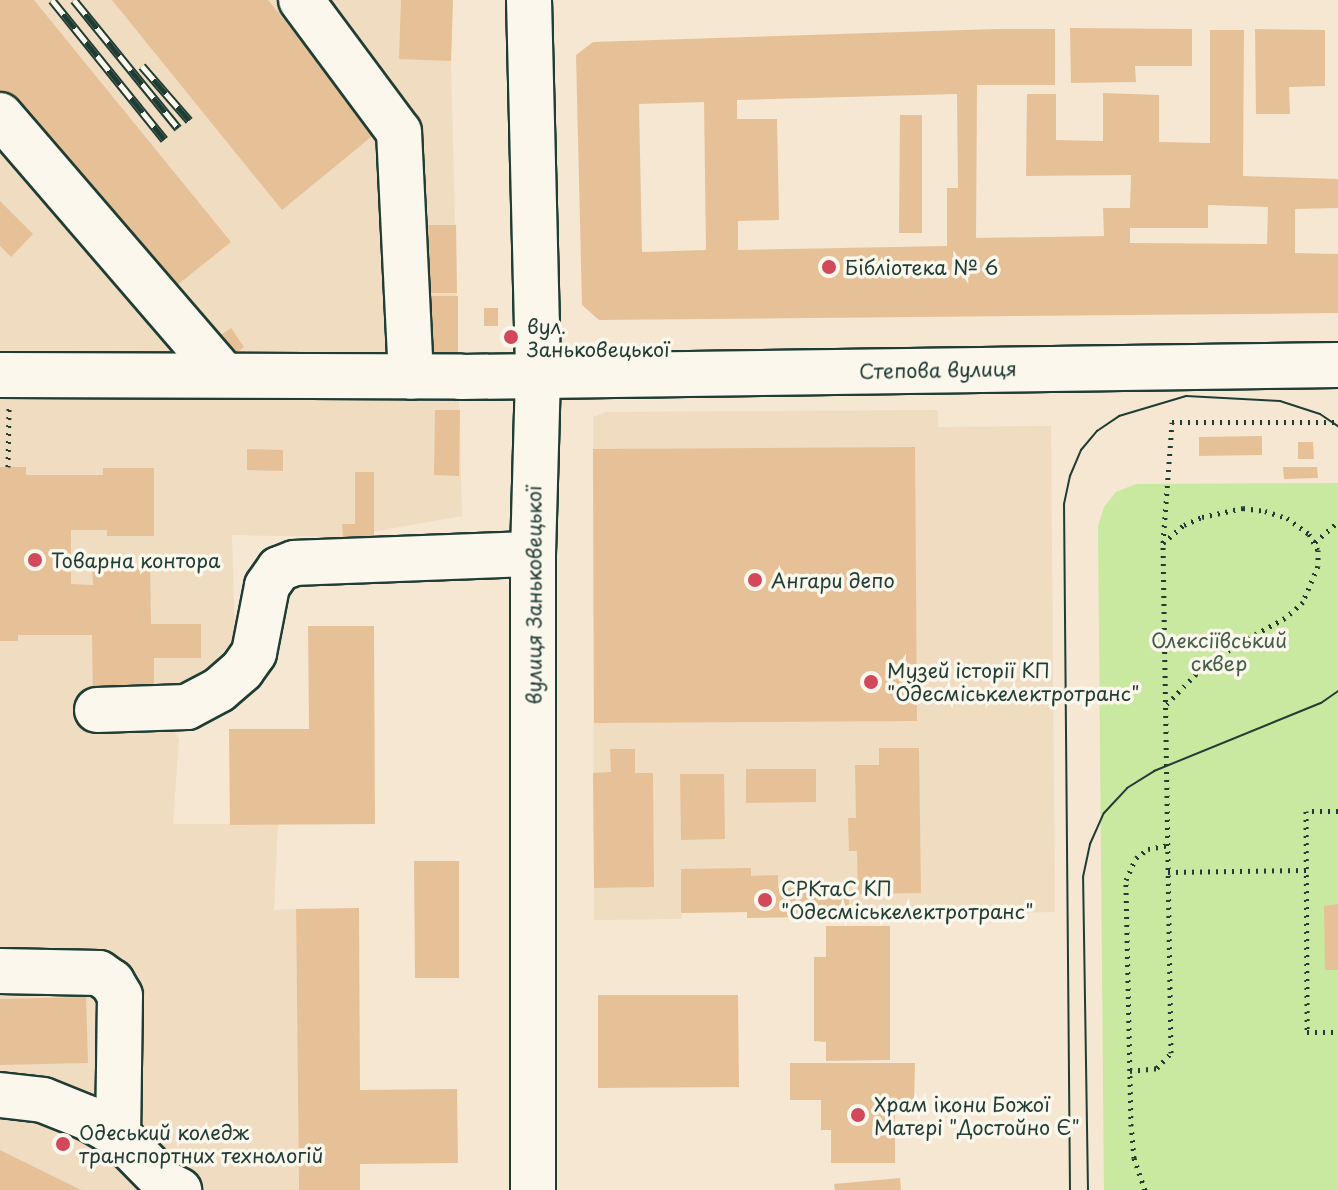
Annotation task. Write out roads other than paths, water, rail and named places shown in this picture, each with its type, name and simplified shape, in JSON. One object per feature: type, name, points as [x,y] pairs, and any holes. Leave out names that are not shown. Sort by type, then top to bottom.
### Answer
[{"type":"street","points":[[301,0],[399,132],[411,377]]},
{"type":"street","name":"вулиця Заньковецької","points":[[529,0],[538,375],[533,554],[533,1190]]},
{"type":"street","points":[[0,115],[223,374]]},
{"type":"street","name":"Степова вулиця","points":[[5,375],[411,377],[1338,365]]},
{"type":"street","points":[[97,710],[187,707],[219,690],[254,653],[267,586],[279,569],[295,563],[533,554]]},
{"type":"street","points":[[0,971],[99,973],[112,982],[120,996],[118,1135]]},
{"type":"street","points":[[0,1095],[43,1100],[88,1118],[118,1135],[165,1183],[179,1190]]},
{"type":"tram line","points":[[1070,1190],[1064,504],[1070,476],[1081,450],[1097,431],[1119,416],[1186,396],[1280,401],[1320,414],[1338,426]]},
{"type":"tram line","points":[[1088,1190],[1083,877],[1090,844],[1104,813],[1127,788],[1154,771],[1321,703],[1338,691]]},
{"type":"railway","points":[[52,0],[164,139]]},
{"type":"railway","points":[[74,0],[178,128]]},
{"type":"railway","points":[[142,66],[189,120]]},
{"type":"place","name":"Бібліотека № 6","points":[[829,267]]},
{"type":"place","name":"вул. Заньковецької","points":[[511,337]]},
{"type":"place","name":"Товарна контора","points":[[35,560]]},
{"type":"place","name":"Ангари депо","points":[[755,580]]},
{"type":"place","name":"Музей історії КП \"Одесміськелектротранс\"","points":[[871,682]]},
{"type":"place","name":"СРКтаС КП \"Одесміськелектротранс\"","points":[[765,900]]},
{"type":"place","name":"Храм ікони Божої Матері \"Достойно Є\"","points":[[858,1115]]},
{"type":"place","name":"Одеський коледж транспортних технологій","points":[[63,1144]]},
{"type":"park label","name":"Олексіївський сквер","points":[[1219,652]]}]
